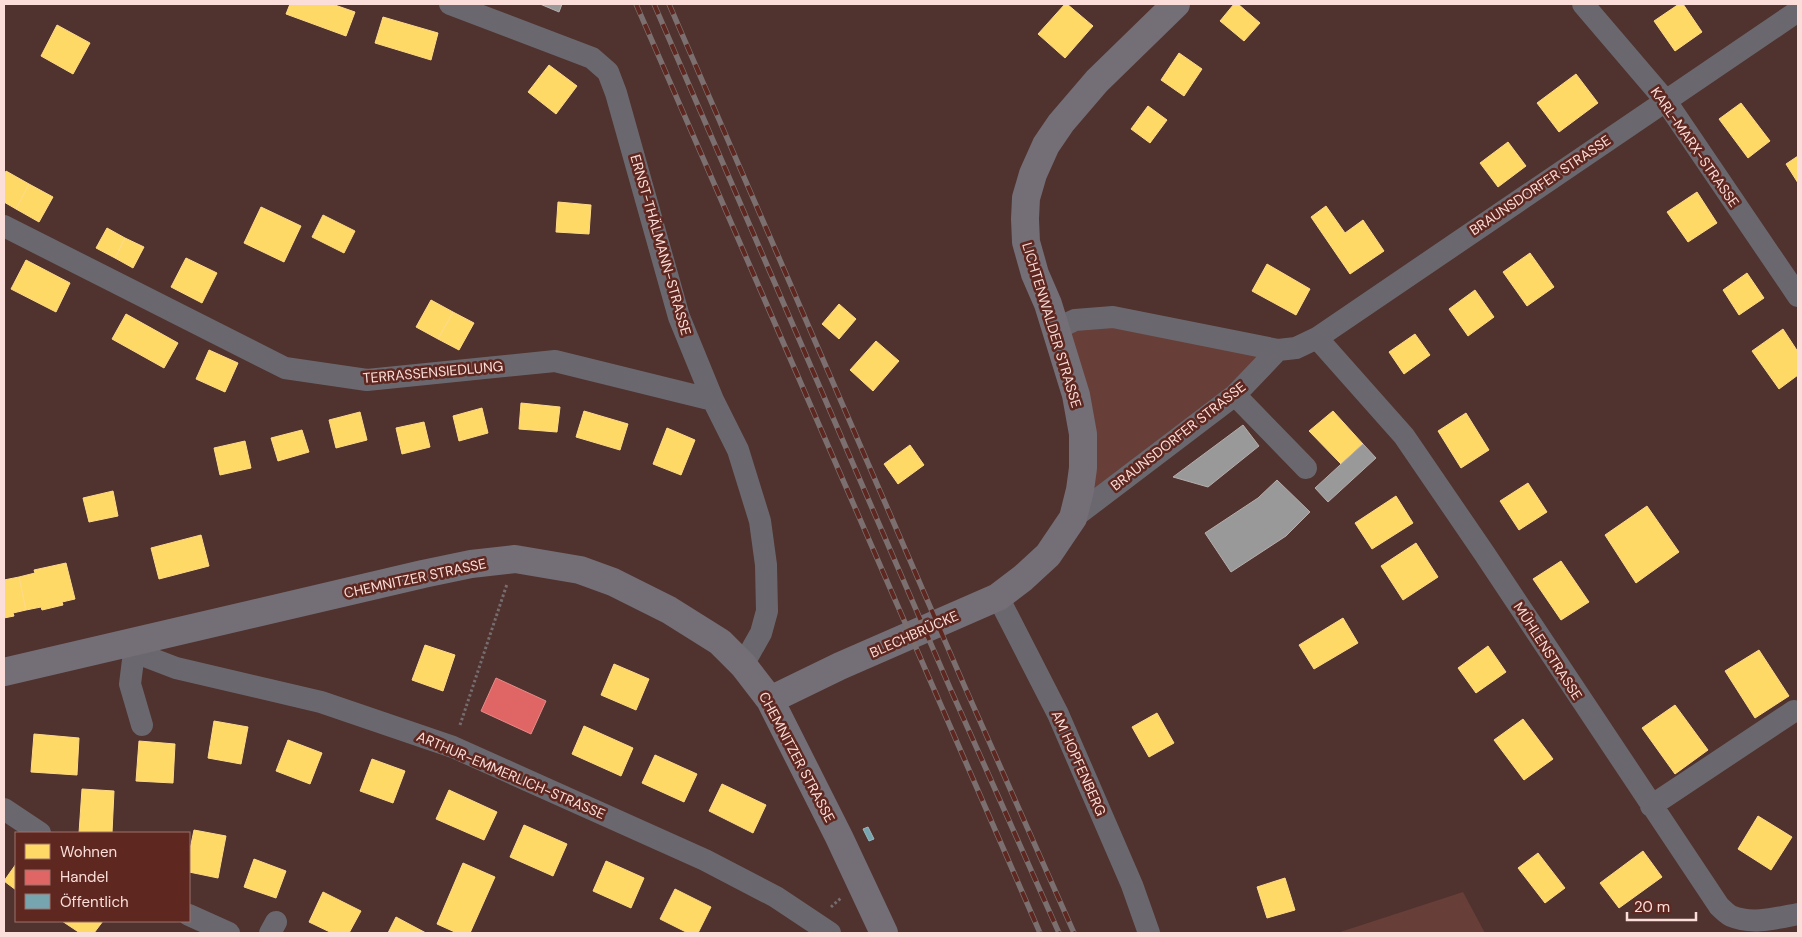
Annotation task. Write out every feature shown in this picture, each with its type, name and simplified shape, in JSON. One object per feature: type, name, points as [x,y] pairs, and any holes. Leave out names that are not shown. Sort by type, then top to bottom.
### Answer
[{"type":"main road","name":"LICHTENWALDER STRASSE","points":[[993,599],[1023,578],[1048,555],[1073,518],[1083,468],[1083,434],[1076,395],[1048,304],[1035,274],[1026,242],[1026,198],[1046,145],[1061,123],[1097,81],[1176,4]]},
{"type":"main road","name":"CHEMNITZER STRASSE","points":[[4,672],[125,648],[423,574],[471,564],[515,559],[580,570],[613,582],[695,626],[720,642],[743,665],[770,700],[860,880],[884,933]]},
{"type":"main road","name":"BLECHBRÜCKE","points":[[770,700],[840,666],[993,599]]},
{"type":"street","name":"ERNST-THÄLMANN-STRASSE","points":[[450,4],[592,58],[608,72],[616,93],[679,317],[713,400],[738,450],[760,520],[766,565],[767,612],[761,632],[743,665]]},
{"type":"street","name":"KARL-MARX-STRASSE","points":[[1583,4],[1665,100],[1798,296]]},
{"type":"street","name":"BRAUNSDORFER STRASSE","points":[[1056,329],[1075,320],[1113,317],[1278,350],[1296,348],[1317,338],[1798,11]]},
{"type":"street","name":"TERRASSENSIEDLUNG","points":[[4,226],[285,368],[367,380],[555,361],[713,400]]},
{"type":"street","name":"MÜHLENSTRASSE","points":[[1317,338],[1404,436],[1484,553],[1718,906],[1728,924],[1798,914]]},
{"type":"street","name":"BRAUNSDORFER STRASSE","points":[[1073,518],[1235,395],[1278,350]]},
{"type":"street","points":[[1235,395],[1306,468]]},
{"type":"street","name":"AM HOPFENBERG","points":[[993,599],[1058,714],[1132,885],[1148,933]]},
{"type":"street","points":[[125,648],[130,684],[142,724]]},
{"type":"street","name":"ARTHUR-EMMERLICH-STRASSE","points":[[125,648],[176,668],[321,702],[453,747],[705,860],[776,896],[822,928]]},
{"type":"street","points":[[1651,806],[1794,711]]},
{"type":"street","points":[[4,809],[38,832]]},
{"type":"street","points":[[190,915],[229,933]]},
{"type":"path","points":[[453,747],[515,559]]},
{"type":"path","points":[[822,928],[860,880]]},
{"type":"shaded area","points":[[1075,320],[1278,350],[1073,518],[1080,490],[1056,329]]},
{"type":"shaded area","points":[[1463,892],[1485,933],[1337,933]]},
{"type":"building: Wohnen","points":[[290,4],[332,4],[355,12],[346,36],[286,14]]},
{"type":"building: Wohnen","points":[[1065,4],[1093,26],[1065,58],[1038,34]]},
{"type":"building: Wohnen","points":[[1234,4],[1238,4],[1260,23],[1244,41],[1220,21]]},
{"type":"building: Wohnen","points":[[1679,4],[1683,4],[1702,32],[1675,51],[1654,21]]},
{"type":"building: Wohnen","points":[[383,17],[438,33],[431,60],[375,43]]},
{"type":"building: Wohnen","points":[[57,25],[90,43],[73,74],[41,56]]},
{"type":"building: Wohnen","points":[[1179,53],[1202,69],[1184,96],[1161,80]]},
{"type":"building: Wohnen","points":[[549,65],[577,86],[556,114],[528,92]]},
{"type":"building: Wohnen","points":[[1576,74],[1598,103],[1559,132],[1537,103]]},
{"type":"building: Wohnen","points":[[1741,103],[1770,141],[1748,158],[1719,119]]},
{"type":"building: Wohnen","points":[[1148,106],[1167,120],[1150,143],[1131,129]]},
{"type":"building: Wohnen","points":[[1508,142],[1526,166],[1498,187],[1480,163]]},
{"type":"building: Wohnen","points":[[1798,156],[1798,183],[1786,164]]},
{"type":"building: Wohnen","points":[[6,171],[29,184],[16,209],[4,202],[4,175]]},
{"type":"building: Wohnen","points":[[29,184],[53,197],[39,222],[16,209]]},
{"type":"building: Wohnen","points":[[1697,192],[1717,223],[1688,242],[1667,212]]},
{"type":"building: Wohnen","points":[[558,202],[591,205],[589,234],[556,232]]},
{"type":"building: Wohnen","points":[[1326,206],[1345,233],[1363,220],[1384,251],[1350,274],[1311,217]]},
{"type":"building: Wohnen","points":[[261,207],[301,226],[284,262],[244,243]]},
{"type":"building: Wohnen","points":[[323,215],[355,231],[344,253],[312,237]]},
{"type":"building: Wohnen","points":[[107,228],[125,238],[115,258],[96,248]]},
{"type":"building: Wohnen","points":[[125,238],[144,247],[133,268],[115,258]]},
{"type":"building: Wohnen","points":[[1530,253],[1554,287],[1527,306],[1503,272]]},
{"type":"building: Wohnen","points":[[186,258],[217,273],[202,303],[171,287]]},
{"type":"building: Wohnen","points":[[26,260],[70,283],[56,312],[11,289]]},
{"type":"building: Wohnen","points":[[1267,264],[1310,289],[1296,315],[1252,291]]},
{"type":"building: Wohnen","points":[[1747,273],[1764,298],[1739,315],[1723,290]]},
{"type":"building: Wohnen","points":[[1475,290],[1494,317],[1468,336],[1449,309]]},
{"type":"building: Wohnen","points":[[431,300],[453,312],[438,339],[416,327]]},
{"type":"building: Wohnen","points":[[839,304],[856,319],[839,339],[822,324]]},
{"type":"building: Wohnen","points":[[453,312],[474,323],[459,350],[438,339]]},
{"type":"building: Wohnen","points":[[126,314],[178,343],[164,368],[112,339]]},
{"type":"building: Wohnen","points":[[1783,329],[1798,352],[1798,375],[1779,389],[1752,351]]},
{"type":"building: Wohnen","points":[[1415,334],[1430,355],[1404,374],[1389,352]]},
{"type":"building: Wohnen","points":[[876,341],[899,361],[873,391],[850,370]]},
{"type":"building: Wohnen","points":[[209,350],[238,363],[225,392],[196,379]]},
{"type":"building: Wohnen","points":[[521,403],[560,407],[557,432],[519,429]]},
{"type":"building: Wohnen","points":[[482,408],[488,433],[459,441],[453,416]]},
{"type":"building: Wohnen","points":[[584,411],[628,424],[620,450],[576,437]]},
{"type":"building: Wohnen","points":[[1333,411],[1363,444],[1341,464],[1309,431]]},
{"type":"building: Wohnen","points":[[360,412],[367,440],[336,448],[329,420]]},
{"type":"building: Wohnen","points":[[1466,413],[1489,450],[1461,468],[1438,431]]},
{"type":"building: Wohnen","points":[[424,422],[430,447],[402,454],[396,428]]},
{"type":"building: Wohnen","points":[[667,428],[695,440],[681,475],[653,464]]},
{"type":"building: Wohnen","points":[[302,430],[309,452],[278,461],[271,438]]},
{"type":"building: Wohnen","points":[[245,441],[251,468],[220,475],[214,448]]},
{"type":"building: Wohnen","points":[[910,445],[924,465],[898,484],[884,464]]},
{"type":"building: Wohnen","points":[[1528,483],[1547,512],[1519,530],[1500,501]]},
{"type":"building: Wohnen","points":[[113,491],[118,516],[89,522],[83,498]]},
{"type":"building: Wohnen","points":[[1396,496],[1413,523],[1372,549],[1355,523]]},
{"type":"building: Wohnen","points":[[1647,506],[1679,552],[1636,583],[1605,535]]},
{"type":"building: Wohnen","points":[[201,535],[209,566],[159,579],[151,548]]},
{"type":"building: Wohnen","points":[[1416,543],[1438,577],[1403,600],[1381,566]]},
{"type":"building: Wohnen","points":[[1561,561],[1589,602],[1561,620],[1533,579]]},
{"type":"building: Wohnen","points":[[66,563],[75,599],[62,602],[63,605],[42,610],[41,607],[26,610],[19,577],[35,573],[34,570]]},
{"type":"building: Wohnen","points":[[19,577],[26,610],[13,613],[14,616],[4,618],[4,580]]},
{"type":"building: Wohnen","points":[[1343,618],[1358,643],[1314,669],[1299,645]]},
{"type":"building: Wohnen","points":[[425,645],[455,655],[443,691],[412,680]]},
{"type":"building: Wohnen","points":[[1488,646],[1506,672],[1476,693],[1458,668]]},
{"type":"building: Wohnen","points":[[1759,650],[1789,696],[1755,718],[1725,671]]},
{"type":"building: Wohnen","points":[[614,664],[649,679],[636,710],[601,695]]},
{"type":"building: Wohnen","points":[[1675,705],[1708,750],[1675,774],[1642,728]]},
{"type":"building: Wohnen","points":[[1157,713],[1174,743],[1149,757],[1132,727]]},
{"type":"building: Wohnen","points":[[1523,719],[1553,759],[1524,780],[1494,740]]},
{"type":"building: Wohnen","points":[[214,721],[248,727],[241,764],[208,758]]},
{"type":"building: Wohnen","points":[[584,726],[633,748],[621,776],[572,754]]},
{"type":"building: Wohnen","points":[[34,734],[79,738],[77,775],[31,772]]},
{"type":"building: Wohnen","points":[[288,740],[322,753],[310,784],[276,771]]},
{"type":"building: Wohnen","points":[[139,741],[175,744],[173,783],[136,781]]},
{"type":"building: Wohnen","points":[[655,755],[697,774],[684,802],[642,783]]},
{"type":"building: Wohnen","points":[[372,759],[405,771],[393,803],[360,791]]},
{"type":"building: Wohnen","points":[[722,784],[766,805],[753,833],[709,811]]},
{"type":"building: Wohnen","points":[[82,789],[114,791],[112,832],[79,832]]},
{"type":"building: Wohnen","points":[[449,790],[497,812],[484,840],[436,819]]},
{"type":"building: Wohnen","points":[[1758,816],[1792,837],[1771,870],[1738,849]]},
{"type":"building: Wohnen","points":[[524,825],[567,844],[553,876],[510,857]]},
{"type":"building: Wohnen","points":[[194,830],[226,836],[218,878],[190,872],[190,849]]},
{"type":"building: Wohnen","points":[[1643,851],[1662,877],[1619,908],[1600,883]]},
{"type":"building: Wohnen","points":[[1538,853],[1565,888],[1545,903],[1518,868]]},
{"type":"building: Wohnen","points":[[254,859],[286,871],[276,898],[244,887]]},
{"type":"building: Wohnen","points":[[606,861],[644,878],[631,908],[593,891]]},
{"type":"building: Wohnen","points":[[463,863],[495,877],[470,933],[457,933],[437,924]]},
{"type":"building: Wohnen","points":[[15,865],[15,889],[4,881]]},
{"type":"building: Wohnen","points":[[1285,878],[1295,910],[1267,918],[1257,887]]},
{"type":"building: Wohnen","points":[[675,889],[711,907],[698,933],[688,933],[660,919]]},
{"type":"building: Wohnen","points":[[323,892],[361,911],[349,933],[332,933],[309,922]]},
{"type":"building: Wohnen","points":[[396,917],[426,933],[388,933]]},
{"type":"building: Wohnen","points":[[64,922],[102,922],[94,933],[80,933]]},
{"type":"building: Handel","points":[[496,678],[546,701],[531,734],[481,711]]},
{"type":"building: Öffentlich","points":[[868,827],[874,839],[869,841],[863,829]]},
{"type":"building: Industrie","points":[[540,4],[562,4],[559,12]]},
{"type":"building: Industrie","points":[[1243,425],[1259,446],[1208,487],[1173,477]]},
{"type":"building: Industrie","points":[[1363,444],[1376,458],[1328,502],[1315,488]]},
{"type":"building: Industrie","points":[[1277,480],[1310,512],[1286,536],[1231,572],[1205,533],[1258,498]]},
{"type":"railway","points":[[636,4],[1040,933]]},
{"type":"railway","points":[[654,4],[950,688],[1059,933]]},
{"type":"railway","points":[[669,4],[964,685],[1074,933]]}]
